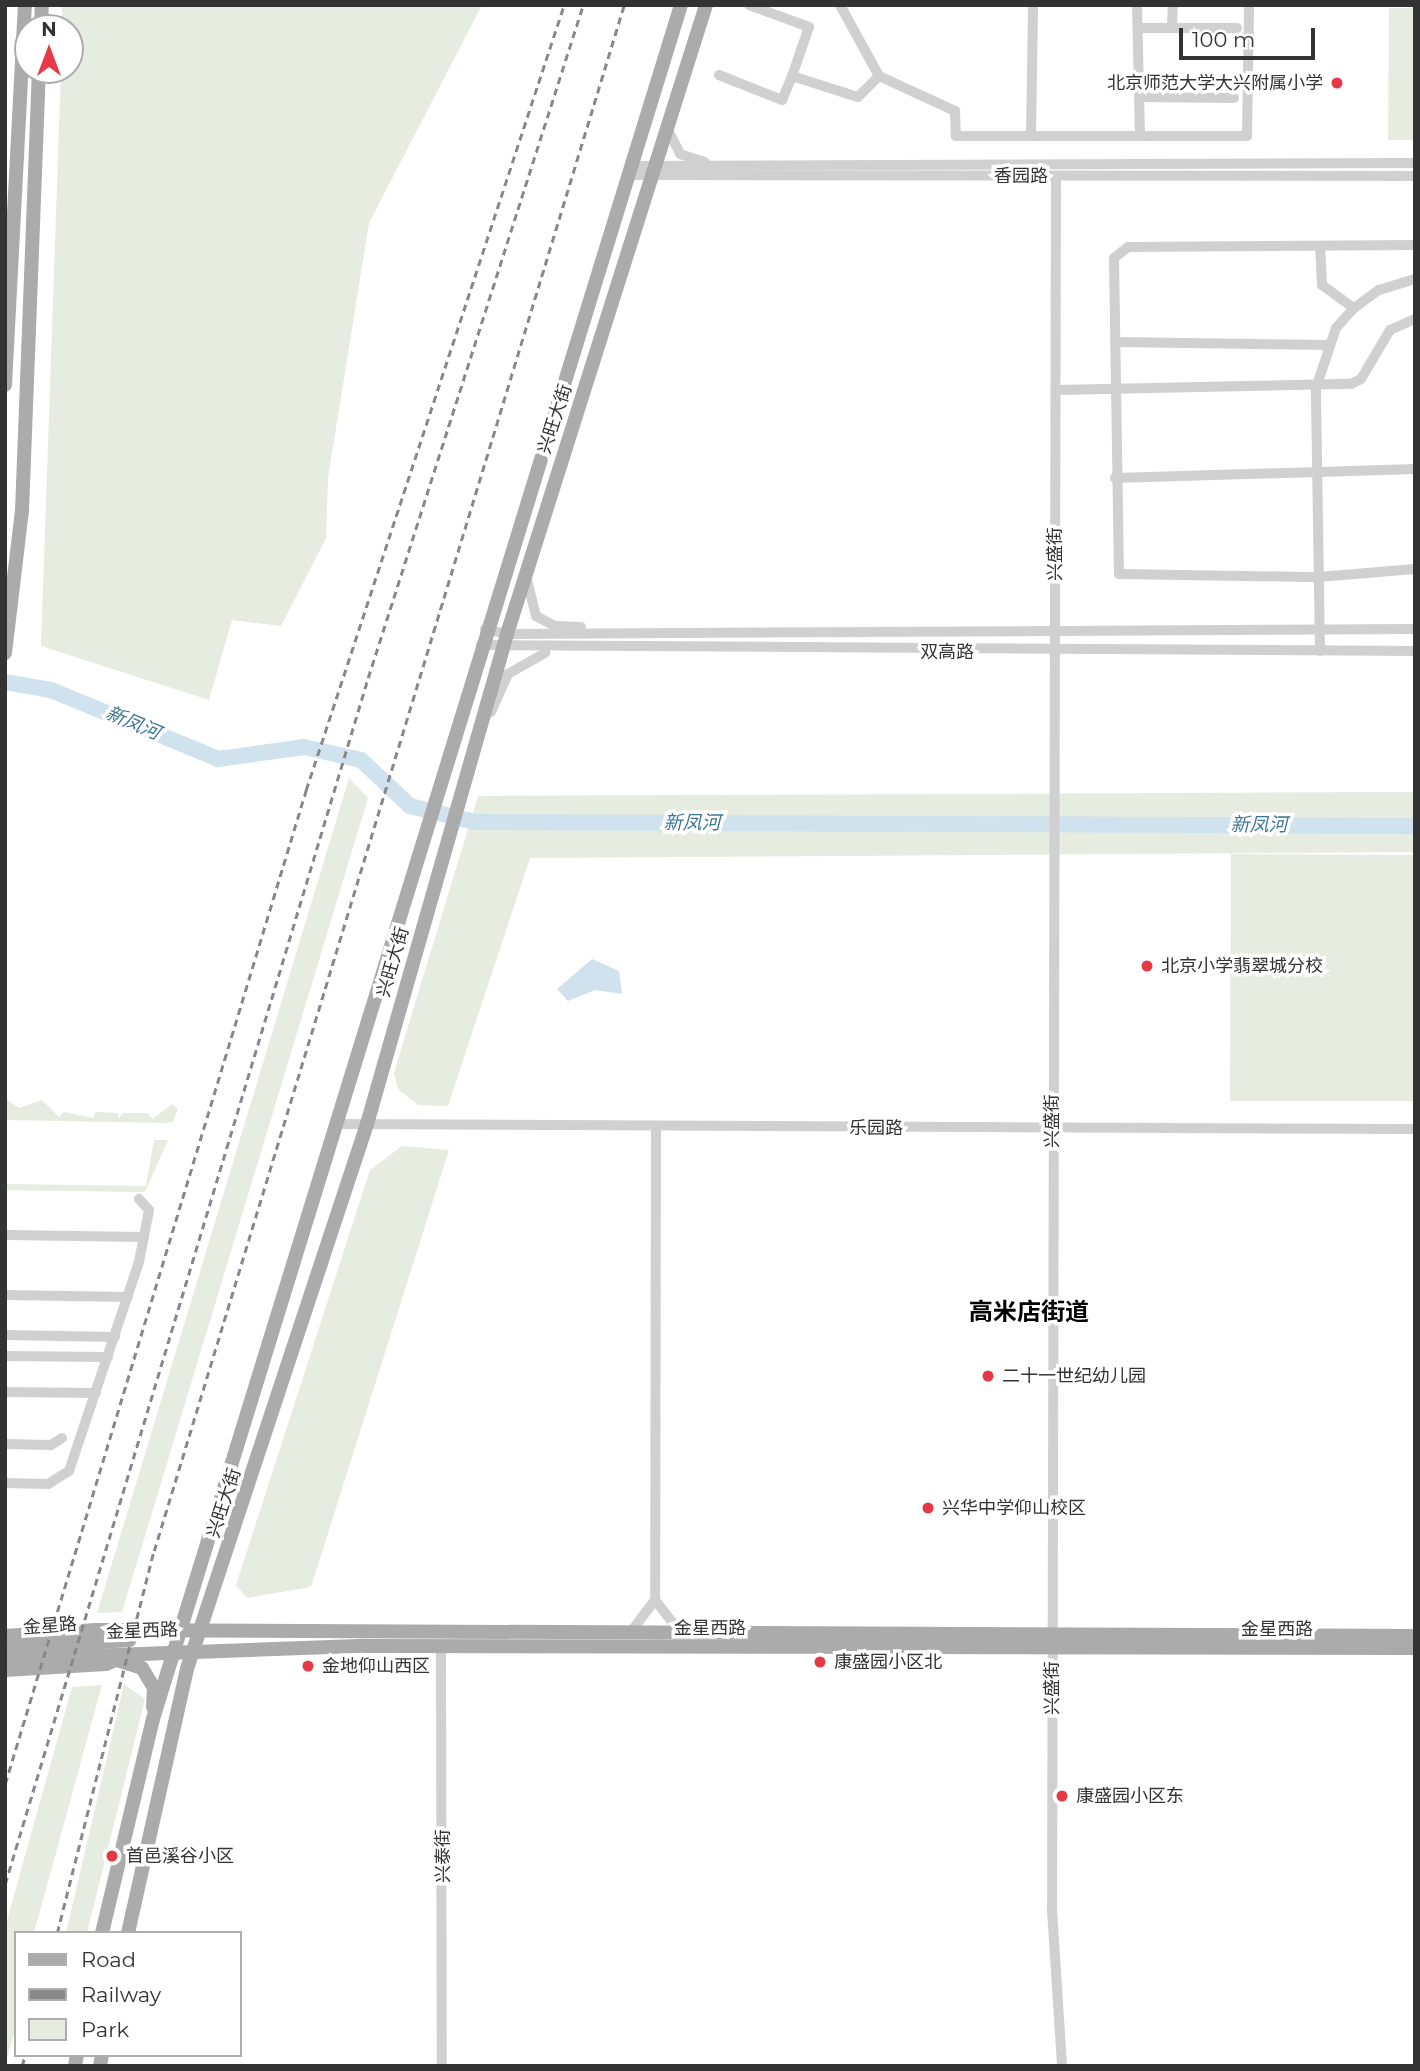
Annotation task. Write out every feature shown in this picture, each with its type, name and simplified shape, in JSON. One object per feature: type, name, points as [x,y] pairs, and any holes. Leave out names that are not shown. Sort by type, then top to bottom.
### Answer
[{"type":"main road","points":[[5,385],[25,5]]},
{"type":"main road","name":"兴旺大街","points":[[102,1931],[153,1719],[337,1124],[420,840],[681,5]]},
{"type":"main road","name":"兴旺大街","points":[[128,1931],[197,1642],[367,1124],[506,634],[706,5]]},
{"type":"main road","points":[[5,653],[22,511],[38,84]]},
{"type":"main road","points":[[5,522],[15,524],[22,511]]},
{"type":"main road","points":[[5,564],[13,583]]},
{"type":"main road","points":[[501,579],[509,589],[525,576]]},
{"type":"main road","points":[[472,673],[486,669],[493,680]]},
{"type":"main road","points":[[5,1636],[96,1630],[179,1642]]},
{"type":"main road","name":"金星西路","points":[[5,1658],[139,1651],[179,1642],[687,1635],[1415,1648]]},
{"type":"main road","name":"金星西路","points":[[197,1642],[441,1647],[1415,1636]]},
{"type":"main road","name":"金星路","points":[[5,1648],[179,1642]]},
{"type":"main road","points":[[5,1670],[116,1659],[139,1651]]},
{"type":"main road","points":[[80,1653],[116,1659],[148,1676],[153,1719]]},
{"type":"street","points":[[719,75],[782,100],[809,27],[749,5]]},
{"type":"street","points":[[840,5],[879,76],[955,111],[956,136],[1247,136],[1249,5]]},
{"type":"street","points":[[1031,136],[1033,5]]},
{"type":"street","points":[[1137,5],[1140,28],[1140,136]]},
{"type":"street","points":[[1172,28],[1173,5]]},
{"type":"street","points":[[1140,28],[1237,28]]},
{"type":"street","points":[[792,76],[858,97],[879,76]]},
{"type":"street","points":[[1140,97],[1234,98]]},
{"type":"street","points":[[667,130],[680,154],[708,163]]},
{"type":"street","name":"香园路","points":[[655,171],[708,163],[1415,163]]},
{"type":"street","name":"香园路","points":[[630,171],[1056,176],[1415,176]]},
{"type":"street","name":"兴盛街","points":[[1056,176],[1052,1130],[1053,1987],[1062,2066]]},
{"type":"street","points":[[1415,245],[1119,250],[1115,342],[1115,478],[1119,574],[1130,579],[1319,577],[1415,569]]},
{"type":"street","points":[[1320,246],[1322,285],[1354,308]]},
{"type":"street","points":[[1320,651],[1316,388],[1329,345],[1354,308],[1379,290],[1415,279]]},
{"type":"street","points":[[1056,390],[1316,388],[1362,379],[1390,330],[1415,319]]},
{"type":"street","points":[[1115,342],[1329,345]]},
{"type":"street","points":[[1115,478],[1318,477],[1415,469]]},
{"type":"street","points":[[525,576],[529,603],[544,622],[622,634]]},
{"type":"street","name":"双高路","points":[[485,629],[506,634],[1415,629]]},
{"type":"street","name":"双高路","points":[[481,645],[502,650],[1415,651]]},
{"type":"street","points":[[470,763],[508,674],[553,650]]},
{"type":"street","name":"乐园路","points":[[337,1124],[1052,1130],[1415,1129]]},
{"type":"street","points":[[656,1126],[655,1600],[667,1622],[687,1635]]},
{"type":"street","points":[[5,1483],[48,1484],[69,1471],[128,1297],[144,1237],[149,1210],[139,1199]]},
{"type":"street","points":[[5,1235],[144,1237]]},
{"type":"street","points":[[5,1295],[128,1297]]},
{"type":"street","points":[[5,1335],[115,1337]]},
{"type":"street","points":[[5,1356],[108,1357]]},
{"type":"street","points":[[5,1392],[96,1393]]},
{"type":"street","points":[[5,1444],[51,1445],[62,1438]]},
{"type":"street","points":[[625,1636],[637,1630],[655,1600]]},
{"type":"street","name":"兴泰街","points":[[441,1647],[442,2066]]},
{"type":"green space","points":[[62,5],[482,5],[369,223],[328,478],[326,538],[281,626],[232,620],[209,700],[41,646],[61,84],[84,84],[84,14],[62,14]]},
{"type":"green space","points":[[1389,8],[1415,8],[1415,140],[1388,140]]},
{"type":"green space","points":[[349,778],[368,798],[122,1612],[97,1613]]},
{"type":"green space","points":[[1415,792],[1415,852],[530,858],[448,1106],[418,1105],[398,1089],[394,1073],[478,796]]},
{"type":"green space","points":[[1231,854],[1415,855],[1415,1101],[1230,1101]]},
{"type":"green space","points":[[5,1098],[19,1108],[42,1100],[59,1117],[64,1112],[94,1118],[95,1112],[118,1113],[118,1119],[123,1113],[147,1113],[153,1119],[172,1104],[178,1109],[173,1122],[165,1123],[5,1120]]},
{"type":"green space","points":[[154,1140],[168,1140],[145,1192],[5,1190],[5,1184],[146,1186]]},
{"type":"green space","points":[[402,1146],[449,1150],[311,1587],[247,1598],[236,1585],[370,1170]]},
{"type":"green space","points":[[124,1684],[145,1699],[87,1931],[66,1931]]},
{"type":"green space","points":[[102,1685],[35,1931],[14,1931],[14,2033],[5,2066],[6,1924],[72,1687]]},
{"type":"water","points":[[592,959],[619,971],[622,994],[595,990],[568,1001],[557,989]]},
{"type":"waterway","name":"新凤河","points":[[5,682],[51,690],[218,759],[304,747],[361,760],[410,806],[475,822],[1415,826]]},
{"type":"railway","points":[[5,1784],[306,790],[564,5]]},
{"type":"railway","points":[[5,1884],[368,678],[583,5]]},
{"type":"railway","points":[[58,1931],[154,1551],[624,5]]},
{"type":"railway","points":[[22,2066],[24,2057]]},
{"type":"place","name":"北京师范大学大兴附属小学","points":[[1337,83]]},
{"type":"place","name":"北京小学翡翠城分校","points":[[1147,966]]},
{"type":"place","name":"二十一世纪幼儿园","points":[[988,1376]]},
{"type":"place","name":"兴华中学仰山校区","points":[[928,1508]]},
{"type":"place","name":"康盛园小区北","points":[[820,1662]]},
{"type":"place","name":"金地仰山西区","points":[[308,1666]]},
{"type":"place","name":"康盛园小区东","points":[[1062,1796]]},
{"type":"place","name":"首邑溪谷小区","points":[[112,1856]]},
{"type":"district","name":"高米店街道","points":[[1029,1312]]}]
